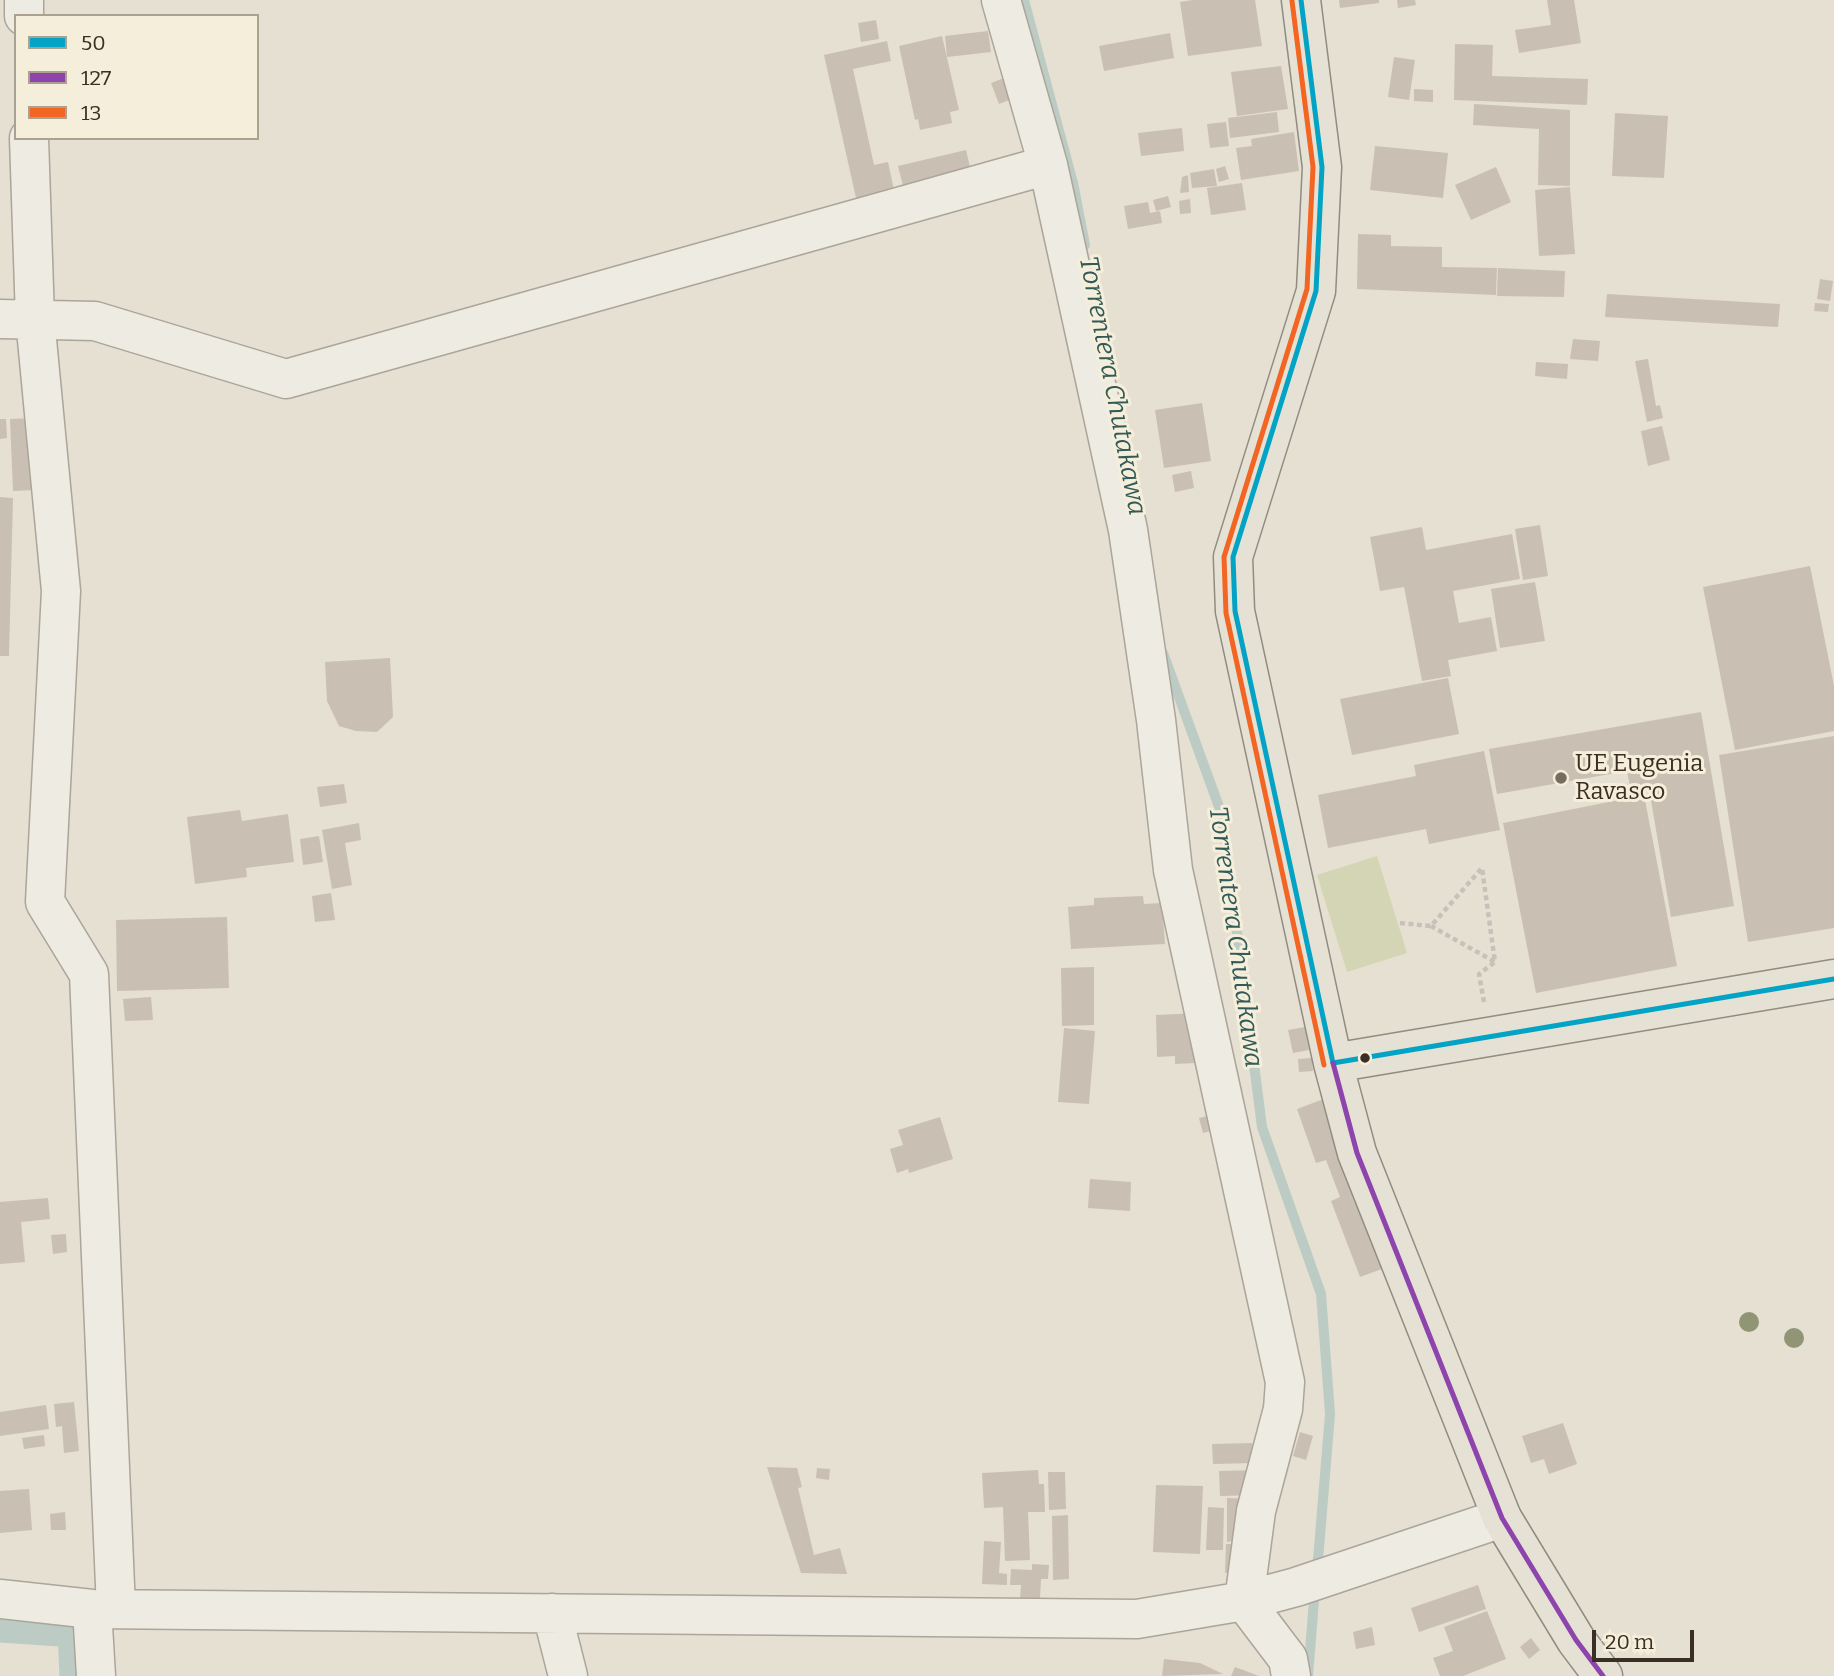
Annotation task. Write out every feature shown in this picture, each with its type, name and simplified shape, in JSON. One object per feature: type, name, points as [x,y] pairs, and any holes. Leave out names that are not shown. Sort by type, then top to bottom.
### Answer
[{"type":"main road","points":[[1301,0],[1322,167],[1316,291],[1233,557],[1235,611],[1333,1063],[1357,1153],[1503,1518],[1576,1640],[1603,1676]]},
{"type":"main road","points":[[1333,1063],[1490,1034],[1834,979]]},
{"type":"street","points":[[1001,0],[1048,165],[1128,530],[1176,883],[1285,1382],[1283,1409],[1256,1511],[1244,1601],[1288,1660],[1291,1676]]},
{"type":"street","points":[[29,140],[17,319],[61,591],[45,902],[89,974],[104,1609],[96,1676]]},
{"type":"street","points":[[17,319],[95,321],[286,379],[1048,165]]},
{"type":"street","points":[[0,1599],[104,1609],[1137,1619],[1244,1601],[1308,1584],[1503,1518]]},
{"type":"street","points":[[552,1613],[568,1676]]},
{"type":"path","points":[[1432,926],[1482,868],[1495,962]]},
{"type":"path","points":[[1401,923],[1432,926],[1495,962]]},
{"type":"path","points":[[1490,1034],[1479,974],[1495,962]]},
{"type":"green space","points":[[1377,856],[1407,953],[1347,972],[1317,875]]},
{"type":"building","points":[[1255,0],[1262,46],[1188,56],[1180,2]]},
{"type":"building","points":[[1339,0],[1379,0],[1379,3],[1340,8]]},
{"type":"building","points":[[1397,0],[1415,0],[1416,5],[1398,8]]},
{"type":"building","points":[[1547,0],[1574,0],[1581,43],[1519,53],[1515,30],[1551,25]]},
{"type":"building","points":[[876,20],[879,39],[861,42],[858,23]]},
{"type":"building","points":[[988,31],[991,52],[947,57],[945,36]]},
{"type":"building","points":[[1170,33],[1174,58],[1104,71],[1099,46]]},
{"type":"building","points":[[942,36],[959,110],[950,112],[952,123],[920,130],[918,119],[915,120],[899,46]]},
{"type":"building","points":[[887,41],[891,61],[853,69],[874,165],[888,162],[894,190],[856,198],[824,55]]},
{"type":"building","points":[[1455,44],[1493,45],[1492,76],[1588,79],[1587,105],[1454,100]]},
{"type":"building","points":[[1394,57],[1415,60],[1409,100],[1388,97]]},
{"type":"building","points":[[1281,66],[1288,109],[1237,116],[1231,72]]},
{"type":"building","points":[[1004,78],[1012,99],[999,104],[991,83]]},
{"type":"building","points":[[1414,89],[1433,90],[1433,102],[1414,101]]},
{"type":"building","points":[[1474,104],[1570,110],[1570,186],[1538,185],[1539,129],[1473,125]]},
{"type":"building","points":[[1277,112],[1279,132],[1230,138],[1228,118]]},
{"type":"building","points":[[1615,113],[1668,116],[1664,178],[1612,176]]},
{"type":"building","points":[[1226,122],[1229,146],[1210,148],[1207,124]]},
{"type":"building","points":[[1182,128],[1184,151],[1141,156],[1138,133]]},
{"type":"building","points":[[1294,132],[1299,171],[1241,180],[1236,148],[1252,146],[1251,139]]},
{"type":"building","points":[[1375,146],[1448,153],[1443,198],[1370,190]]},
{"type":"building","points":[[966,150],[973,179],[905,194],[898,166]]},
{"type":"building","points":[[1225,166],[1229,179],[1219,182],[1216,169]]},
{"type":"building","points":[[1496,167],[1511,202],[1471,220],[1455,185]]},
{"type":"building","points":[[1214,169],[1217,186],[1192,188],[1190,173]]},
{"type":"building","points":[[1188,175],[1189,192],[1180,193],[1182,177]]},
{"type":"building","points":[[1242,183],[1246,210],[1211,215],[1207,188]]},
{"type":"building","points":[[1570,187],[1575,254],[1539,256],[1535,190]]},
{"type":"building","points":[[1168,196],[1171,207],[1156,211],[1153,200]]},
{"type":"building","points":[[1190,199],[1191,213],[1180,214],[1179,201]]},
{"type":"building","points":[[1148,202],[1150,213],[1160,211],[1162,223],[1128,229],[1124,206]]},
{"type":"building","points":[[1358,234],[1391,235],[1391,246],[1442,247],[1442,267],[1497,268],[1496,295],[1357,289]]},
{"type":"building","points":[[1498,268],[1565,271],[1564,297],[1497,296]]},
{"type":"building","points":[[1820,279],[1833,281],[1830,301],[1817,299]]},
{"type":"building","points":[[1607,294],[1780,304],[1778,327],[1605,317]]},
{"type":"building","points":[[1815,303],[1829,304],[1828,312],[1814,311]]},
{"type":"building","points":[[1573,339],[1600,341],[1598,361],[1570,359]]},
{"type":"building","points":[[1648,359],[1656,406],[1660,405],[1663,418],[1647,422],[1635,361]]},
{"type":"building","points":[[1536,362],[1568,364],[1567,379],[1535,376]]},
{"type":"building","points":[[1202,403],[1211,461],[1164,468],[1155,410]]},
{"type":"building","points":[[34,418],[37,490],[13,491],[10,419]]},
{"type":"building","points":[[0,419],[6,419],[7,438],[0,439]]},
{"type":"building","points":[[1662,426],[1670,460],[1648,466],[1641,431]]},
{"type":"building","points":[[1191,471],[1194,488],[1175,492],[1172,475]]},
{"type":"building","points":[[0,497],[13,498],[9,656],[0,656]]},
{"type":"building","points":[[1540,525],[1548,576],[1523,580],[1515,529]]},
{"type":"building","points":[[1422,527],[1426,550],[1512,534],[1520,579],[1453,591],[1459,623],[1491,617],[1497,651],[1448,660],[1451,676],[1422,681],[1404,587],[1380,591],[1370,537]]},
{"type":"building","points":[[1810,566],[1834,686],[1834,731],[1735,750],[1703,587]]},
{"type":"building","points":[[1535,582],[1545,641],[1500,648],[1491,589]]},
{"type":"building","points":[[390,658],[393,717],[377,732],[356,731],[339,726],[327,701],[325,662]]},
{"type":"building","points":[[1448,678],[1459,734],[1352,755],[1340,699]]},
{"type":"building","points":[[1701,712],[1734,906],[1671,917],[1649,789],[1631,792],[1627,771],[1497,794],[1489,749]]},
{"type":"building","points":[[1834,736],[1834,928],[1748,942],[1719,755]]},
{"type":"building","points":[[1484,751],[1500,830],[1429,844],[1426,829],[1328,848],[1318,795],[1416,776],[1414,765]]},
{"type":"building","points":[[344,784],[347,803],[320,807],[317,787]]},
{"type":"building","points":[[1644,795],[1677,966],[1536,993],[1503,823]]},
{"type":"building","points":[[240,810],[242,821],[288,814],[294,862],[246,868],[247,877],[195,884],[187,817]]},
{"type":"building","points":[[359,823],[361,840],[345,843],[352,885],[332,889],[322,830]]},
{"type":"building","points":[[319,836],[323,862],[303,865],[300,839]]},
{"type":"building","points":[[331,893],[335,920],[315,922],[312,896]]},
{"type":"building","points":[[1143,896],[1144,904],[1162,903],[1165,944],[1071,949],[1068,907],[1094,905],[1094,898]]},
{"type":"building","points":[[227,917],[229,988],[117,991],[116,920]]},
{"type":"building","points":[[1094,967],[1094,1025],[1062,1026],[1061,968]]},
{"type":"building","points":[[151,997],[153,1020],[125,1021],[123,999]]},
{"type":"building","points":[[1199,1013],[1195,1063],[1175,1064],[1175,1056],[1157,1057],[1156,1015]]},
{"type":"building","points":[[1305,1027],[1309,1050],[1293,1053],[1288,1030]]},
{"type":"building","points":[[1064,1028],[1095,1031],[1089,1104],[1058,1102]]},
{"type":"building","points":[[1312,1058],[1313,1071],[1299,1072],[1298,1059]]},
{"type":"building","points":[[1329,1097],[1390,1266],[1360,1277],[1331,1201],[1340,1197],[1326,1160],[1316,1163],[1297,1109]]},
{"type":"building","points":[[1219,1113],[1223,1128],[1203,1133],[1199,1118]]},
{"type":"building","points":[[940,1117],[953,1159],[909,1173],[908,1169],[897,1173],[890,1149],[903,1145],[898,1130]]},
{"type":"building","points":[[1090,1179],[1131,1182],[1130,1211],[1088,1208]]},
{"type":"building","points":[[48,1198],[50,1219],[21,1222],[25,1262],[0,1264],[0,1202]]},
{"type":"building","points":[[66,1234],[67,1252],[53,1254],[51,1235]]},
{"type":"building","points":[[74,1402],[79,1451],[64,1453],[62,1426],[56,1427],[54,1404]]},
{"type":"building","points":[[46,1405],[49,1429],[0,1436],[0,1412]]},
{"type":"building","points":[[1563,1423],[1577,1464],[1549,1474],[1544,1459],[1531,1463],[1522,1436]]},
{"type":"building","points":[[1300,1432],[1313,1436],[1306,1460],[1293,1456]]},
{"type":"building","points":[[44,1435],[45,1446],[24,1449],[22,1438]]},
{"type":"building","points":[[1252,1443],[1253,1463],[1213,1464],[1212,1444]]},
{"type":"building","points":[[767,1467],[797,1468],[802,1487],[798,1488],[814,1555],[840,1548],[847,1574],[801,1573]]},
{"type":"building","points":[[817,1468],[830,1469],[829,1480],[816,1478]]},
{"type":"building","points":[[1038,1470],[1039,1484],[1044,1484],[1045,1512],[1028,1512],[1030,1560],[1005,1561],[1003,1507],[984,1508],[982,1473]]},
{"type":"building","points":[[1260,1470],[1260,1495],[1220,1496],[1219,1471]]},
{"type":"building","points":[[1048,1472],[1065,1472],[1066,1509],[1049,1510]]},
{"type":"building","points":[[1156,1485],[1203,1486],[1200,1554],[1153,1552]]},
{"type":"building","points":[[29,1489],[32,1530],[0,1533],[0,1491]]},
{"type":"building","points":[[1227,1498],[1252,1499],[1248,1539],[1227,1542]]},
{"type":"building","points":[[1208,1507],[1224,1508],[1223,1550],[1206,1550]]},
{"type":"building","points":[[65,1512],[66,1530],[51,1530],[50,1514]]},
{"type":"building","points":[[1068,1515],[1069,1579],[1053,1580],[1052,1516]]},
{"type":"building","points":[[984,1541],[1001,1542],[999,1573],[1007,1574],[1007,1585],[982,1584]]},
{"type":"building","points":[[1226,1544],[1245,1544],[1245,1573],[1225,1573]]},
{"type":"building","points":[[1032,1564],[1049,1565],[1048,1579],[1041,1579],[1040,1598],[1020,1598],[1021,1585],[1010,1585],[1011,1569],[1032,1570]]},
{"type":"building","points":[[1478,1585],[1486,1609],[1419,1632],[1411,1608]]},
{"type":"building","points":[[1487,1611],[1506,1659],[1463,1676],[1440,1676],[1433,1658],[1453,1651],[1444,1627]]},
{"type":"building","points":[[1372,1627],[1375,1645],[1356,1649],[1353,1632]]},
{"type":"building","points":[[1531,1638],[1540,1650],[1529,1659],[1520,1647]]},
{"type":"building","points":[[1164,1659],[1200,1663],[1223,1674],[1162,1676]]},
{"type":"building","points":[[1235,1667],[1259,1676],[1231,1676]]},
{"type":"waterway","name":"Torrentera Chutakawa","points":[[1024,0],[1073,183],[1085,245]]},
{"type":"waterway","name":"Torrentera Chutakawa","points":[[1163,653],[1222,815],[1262,1127],[1321,1294],[1330,1414],[1317,1572]]},
{"type":"waterway","name":"Torrentera Chutakawa","points":[[1308,1676],[1315,1588]]},
{"type":"waterway","points":[[0,1625],[75,1630],[77,1676]]},
{"type":"transit line","name":"50","points":[[1301,0],[1322,167],[1316,291],[1233,557],[1235,611],[1333,1063]]},
{"type":"transit line","name":"13","points":[[1292,1],[1313,167],[1307,289],[1224,557],[1226,613],[1324,1065]]},
{"type":"transit line","name":"50","points":[[1333,1063],[1834,979]]},
{"type":"transit line","name":"127","points":[[1333,1063],[1357,1153],[1502,1518],[1576,1640],[1603,1676]]},
{"type":"place","name":"UE Eugenia Ravasco","points":[[1561,778]]}]
